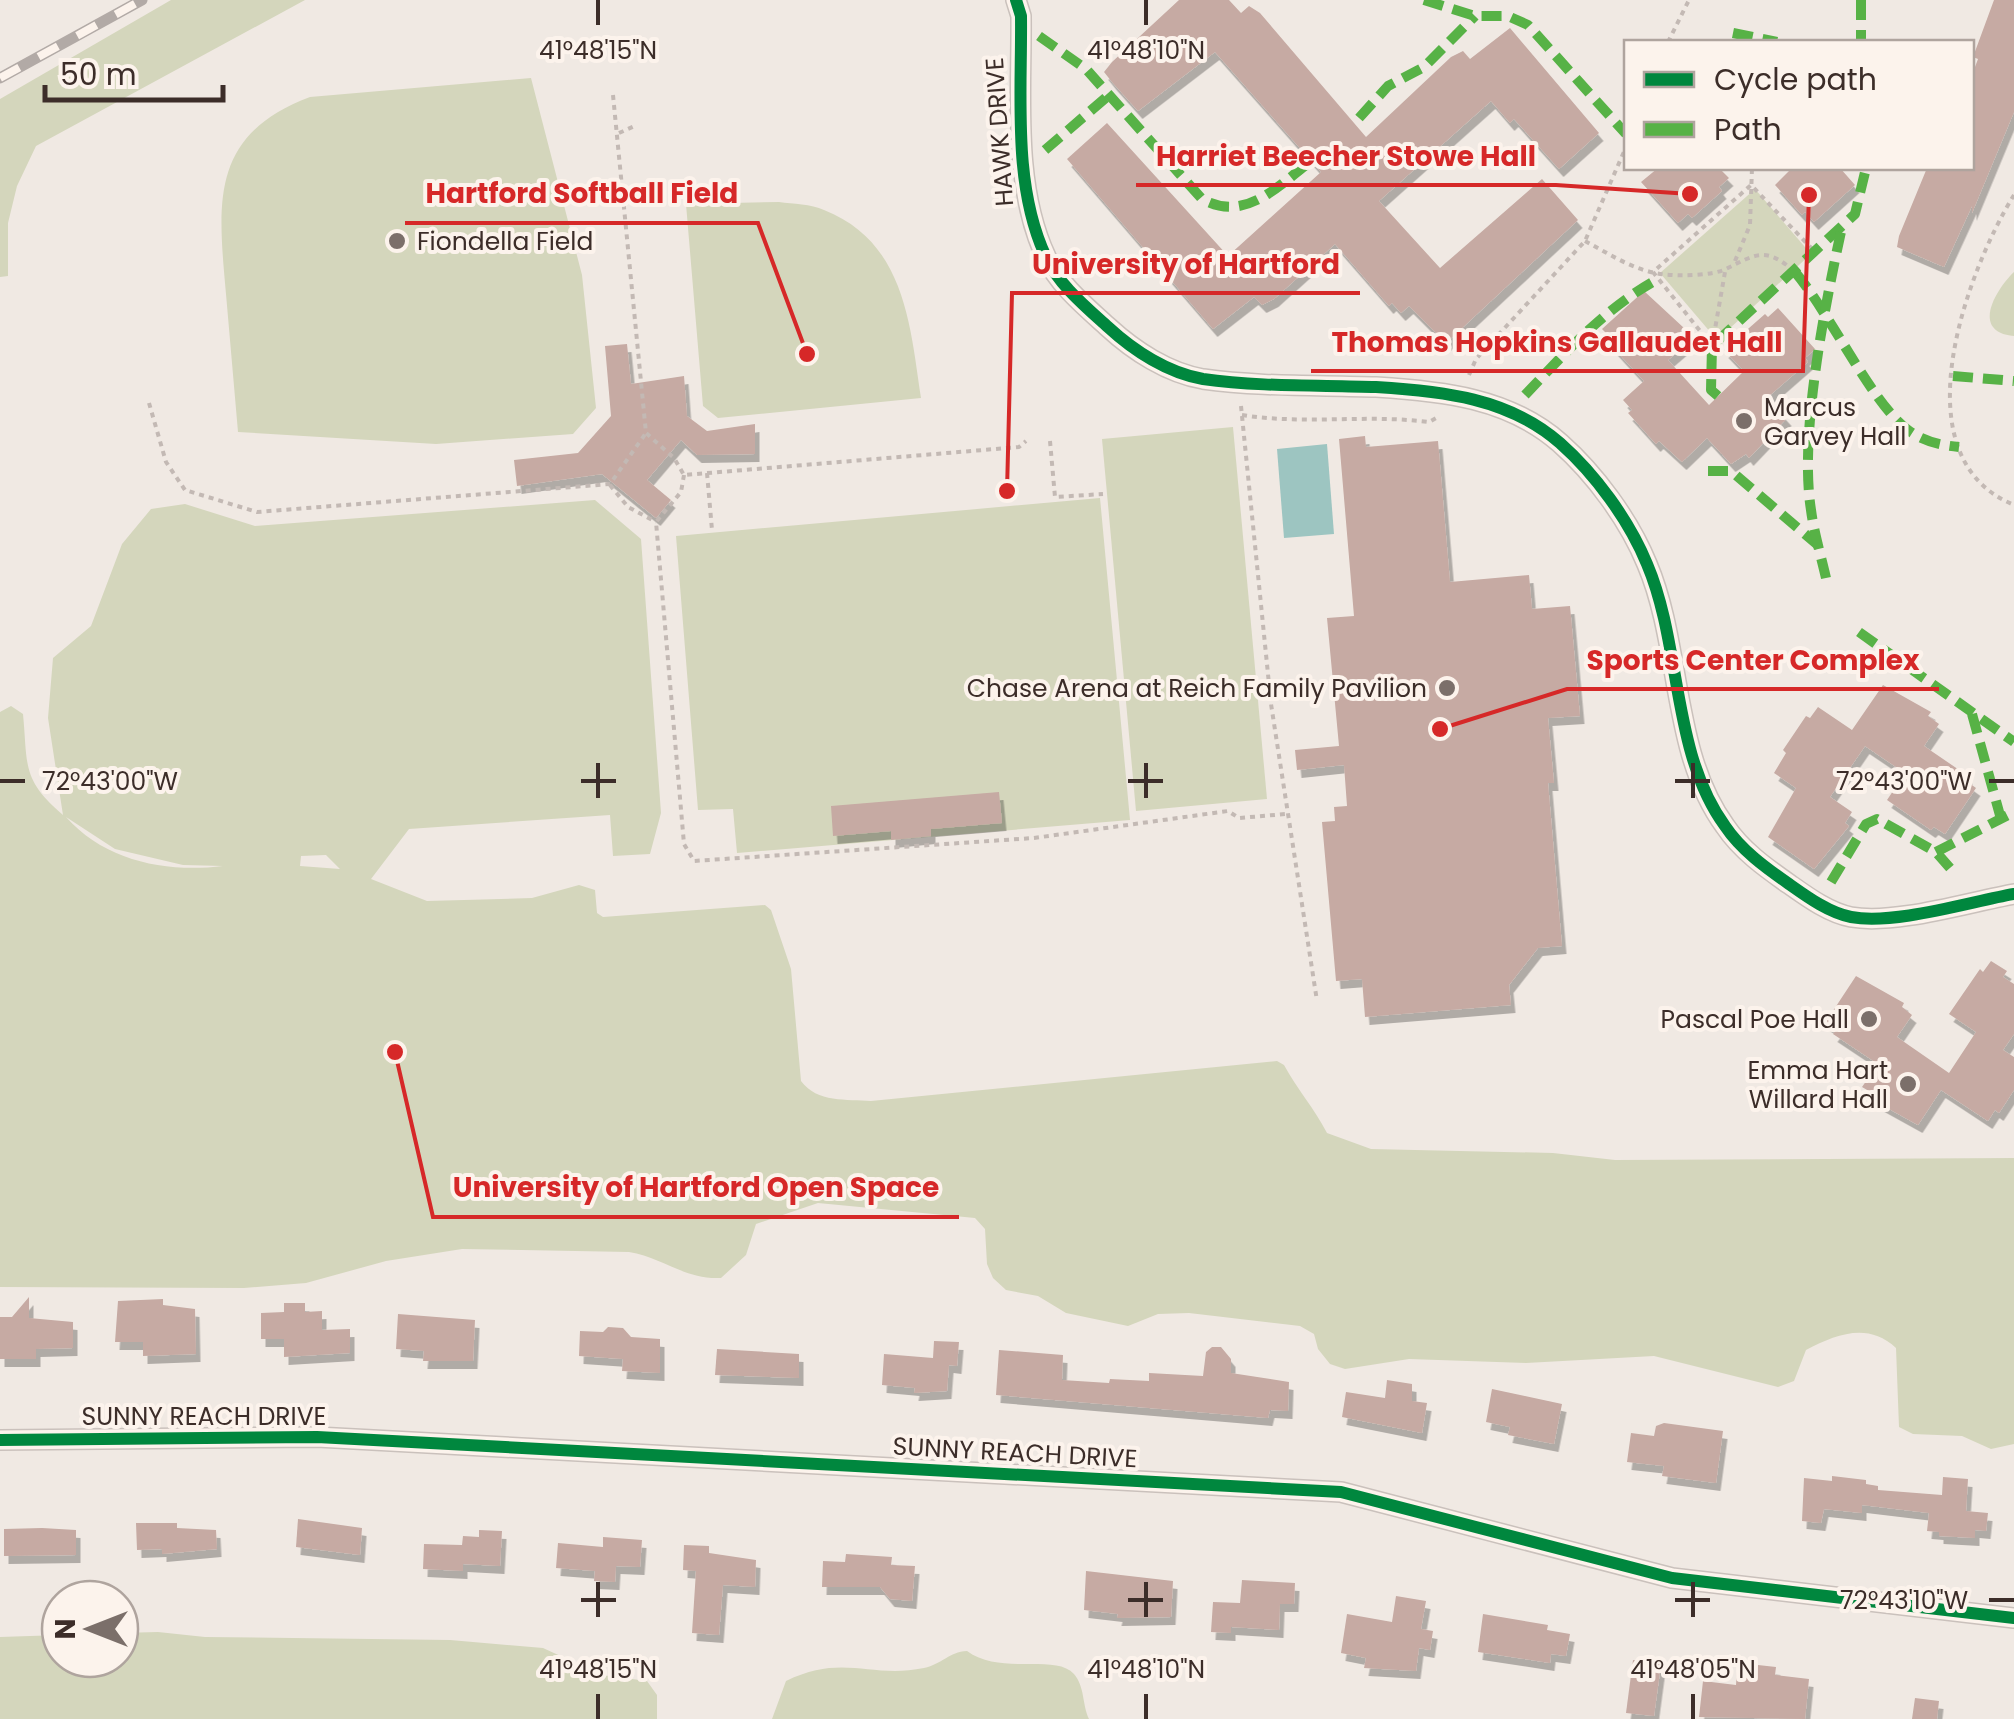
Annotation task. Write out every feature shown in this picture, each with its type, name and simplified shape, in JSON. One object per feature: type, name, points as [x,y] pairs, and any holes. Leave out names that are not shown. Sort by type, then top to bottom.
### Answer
[{"type":"street","name":"HAWK DRIVE","points":[[1016,0],[1020,16],[1023,149],[1032,216],[1046,259],[1079,300],[1124,342],[1160,364],[1201,379],[1408,389],[1452,404],[1500,404],[1560,443],[1620,512],[1648,565],[1672,644],[1688,740],[1702,778],[1724,826],[1760,864],[1812,900],[1851,917],[1898,915],[2014,894]]},
{"type":"street","name":"SUNNY REACH DRIVE","points":[[0,1440],[317,1437],[1341,1492],[1672,1578],[2014,1618]]},
{"type":"path","points":[[1669,40],[1690,0]]},
{"type":"path","points":[[149,404],[166,462],[185,490],[257,512],[610,484],[646,434],[613,95]]},
{"type":"path","points":[[617,134],[637,125]]},
{"type":"path","points":[[1242,415],[1289,422],[1392,417],[1430,422],[1452,404],[1476,360],[1585,241],[1624,152]]},
{"type":"path","points":[[1652,272],[1712,346],[1726,270],[1735,261],[1750,225],[1752,170]]},
{"type":"path","points":[[1652,272],[1751,185]]},
{"type":"path","points":[[1751,185],[1816,253]]},
{"type":"path","points":[[2014,195],[1980,256],[1957,322],[1953,376],[1954,427],[1964,463],[1981,482],[2014,505]]},
{"type":"path","points":[[1585,241],[1634,268],[1671,276],[1726,270]]},
{"type":"path","points":[[1735,261],[1763,254],[1780,259],[1795,272]]},
{"type":"path","points":[[1241,400],[1271,704],[1317,1001]]},
{"type":"path","points":[[646,434],[674,458],[684,475],[681,492],[656,522],[684,844],[694,861],[1034,838],[1228,810],[1239,818],[1286,814]]},
{"type":"path","points":[[684,475],[1019,447],[1026,441]]},
{"type":"path","points":[[1050,441],[1055,497],[1103,494]]},
{"type":"path","points":[[707,473],[712,530]]},
{"type":"path","points":[[610,484],[628,506],[656,522]]},
{"type":"green space","points":[[171,0],[305,0],[36,146],[17,186],[8,223],[8,276],[0,277],[0,99]]},
{"type":"green space","name":"Fiondella Field","points":[[531,78],[582,275],[596,408],[573,434],[436,444],[238,432],[223,261],[222,202],[237,152],[253,131],[277,113],[310,97]]},
{"type":"green space","points":[[1755,189],[1811,254],[1717,340],[1660,273]]},
{"type":"green space","points":[[779,202],[824,210],[851,224],[872,242],[899,288],[913,342],[921,398],[718,418],[703,406],[686,204]]},
{"type":"green space","points":[[2014,272],[2014,336],[2000,333],[1990,318],[2000,288]]},
{"type":"green space","points":[[1233,427],[1267,799],[1136,811],[1102,439]]},
{"type":"green space","points":[[1100,498],[1130,820],[737,853],[733,809],[698,810],[676,536]]},
{"type":"green space","points":[[595,500],[641,539],[661,813],[650,854],[613,856],[610,815],[409,829],[371,879],[427,901],[532,898],[579,885],[595,890],[597,913],[603,917],[765,905],[771,910],[791,969],[801,1081],[815,1093],[833,1098],[871,1101],[1277,1061],[1284,1065],[1327,1133],[1371,1149],[1553,1153],[1615,1160],[2014,1158],[2014,1444],[1991,1449],[1962,1436],[1913,1434],[1899,1427],[1896,1348],[1874,1335],[1841,1335],[1806,1350],[1794,1381],[1778,1387],[1654,1356],[1526,1363],[1409,1359],[1345,1369],[1330,1364],[1318,1349],[1314,1334],[1300,1326],[1189,1313],[1158,1314],[1128,1326],[1066,1313],[1038,1296],[1006,1290],[993,1278],[987,1264],[985,1229],[975,1218],[818,1203],[756,1224],[746,1255],[721,1278],[685,1272],[629,1252],[462,1249],[386,1261],[306,1283],[244,1288],[0,1287],[0,712],[11,706],[23,714],[33,781],[63,815],[48,718],[53,658],[91,626],[122,544],[151,509],[185,504],[255,526]],"holes":[[[66,817],[115,849],[183,865],[223,866],[180,867],[138,861],[99,844]],[[326,855],[340,869],[300,866],[301,856]]]},
{"type":"green space","points":[[140,1632],[450,1640],[543,1648],[602,1675],[647,1681],[657,1695],[657,1719],[0,1719],[0,1637],[40,1636],[40,1679],[140,1679]]},
{"type":"green space","points":[[967,1651],[995,1662],[1065,1668],[1078,1679],[1089,1719],[772,1719],[786,1681],[806,1673],[840,1667],[905,1671]]},
{"type":"water","points":[[1327,444],[1334,534],[1284,538],[1277,449]]},
{"type":"building","points":[[1179,0],[1229,0],[1241,13],[1249,6],[1260,13],[1366,137],[1451,57],[1463,51],[1470,59],[1510,28],[1599,133],[1559,169],[1514,119],[1510,123],[1491,101],[1379,201],[1440,268],[1542,179],[1578,220],[1446,343],[1409,306],[1401,313],[1392,303],[1389,306],[1335,244],[1274,299],[1262,305],[1254,297],[1213,329],[1067,159],[1107,123],[1228,256],[1321,172],[1215,52],[1138,111],[1112,82],[1104,72],[1112,62]]},
{"type":"building","points":[[1994,0],[2014,0],[2014,112],[1972,213],[1972,206],[1944,267],[1897,247],[1926,170],[1974,170],[1974,70],[1978,59],[1974,54]]},
{"type":"building","points":[[1656,170],[1721,170],[1729,178],[1719,187],[1722,191],[1692,218],[1688,214],[1678,223],[1641,182]]},
{"type":"building","points":[[1790,170],[1842,170],[1855,185],[1814,222],[1805,212],[1802,215],[1775,185]]},
{"type":"building","points":[[1644,291],[1684,328],[1680,331],[1689,342],[1668,360],[1709,405],[1744,371],[1724,350],[1765,314],[1768,317],[1778,308],[1815,349],[1805,358],[1808,362],[1768,397],[1787,418],[1749,458],[1746,454],[1731,464],[1707,438],[1682,462],[1659,441],[1656,444],[1628,413],[1632,410],[1623,400],[1644,381],[1608,342],[1611,338],[1602,329]]},
{"type":"building","points":[[627,344],[631,384],[684,376],[687,416],[707,431],[755,424],[755,454],[697,455],[681,440],[647,480],[671,500],[656,518],[602,474],[517,486],[514,460],[578,453],[611,416],[605,346]]},
{"type":"building","points":[[1365,436],[1366,447],[1438,441],[1450,582],[1529,575],[1532,609],[1570,606],[1580,716],[1548,718],[1554,783],[1548,783],[1562,946],[1538,948],[1509,985],[1511,1005],[1365,1017],[1362,979],[1336,981],[1322,822],[1335,821],[1334,807],[1347,806],[1344,765],[1297,770],[1295,750],[1339,746],[1327,618],[1354,616],[1339,439]]},
{"type":"building","points":[[1883,685],[1931,712],[1928,716],[1939,724],[1924,746],[1968,776],[1965,780],[1976,788],[1945,834],[1934,827],[1931,830],[1887,800],[1905,773],[1865,746],[1830,797],[1852,812],[1845,823],[1849,826],[1814,869],[1768,837],[1796,788],[1774,773],[1786,753],[1783,750],[1806,716],[1810,718],[1818,707],[1852,730]]},
{"type":"building","points":[[999,792],[1002,823],[931,829],[931,836],[891,840],[891,831],[833,836],[831,806]]},
{"type":"building","points":[[1991,961],[2007,971],[2003,977],[2014,984],[2014,1034],[2003,1050],[2014,1057],[2014,1090],[1999,1113],[1995,1110],[1988,1121],[1941,1090],[1918,1125],[1871,1099],[1874,1094],[1862,1087],[1878,1064],[1833,1034],[1836,1030],[1825,1023],[1856,976],[1904,1003],[1902,1007],[1912,1015],[1897,1037],[1949,1073],[1976,1032],[1949,1014],[1980,969],[1983,972]]},
{"type":"building","points":[[29,1297],[29,1318],[73,1322],[73,1348],[36,1349],[36,1359],[0,1359],[0,1317],[12,1317]]},
{"type":"building","points":[[163,1299],[163,1305],[195,1309],[196,1354],[143,1356],[143,1342],[115,1342],[118,1301]]},
{"type":"building","points":[[284,1303],[305,1303],[305,1312],[322,1311],[322,1330],[350,1329],[350,1353],[284,1357],[284,1339],[261,1339],[261,1313],[284,1312]]},
{"type":"building","points":[[398,1314],[475,1320],[473,1361],[423,1361],[424,1351],[396,1349]]},
{"type":"building","points":[[608,1327],[623,1328],[631,1337],[660,1339],[660,1373],[622,1371],[623,1359],[579,1356],[580,1331],[603,1332]]},
{"type":"building","points":[[934,1341],[959,1342],[957,1366],[949,1365],[947,1391],[914,1393],[915,1388],[882,1385],[884,1354],[933,1358]]},
{"type":"building","points":[[1221,1347],[1231,1359],[1231,1373],[1289,1382],[1288,1411],[1270,1410],[1268,1418],[996,1395],[999,1350],[1063,1355],[1062,1380],[1109,1383],[1110,1379],[1149,1381],[1149,1373],[1203,1376],[1206,1352]]},
{"type":"building","points":[[717,1349],[799,1354],[799,1378],[715,1375]]},
{"type":"building","points":[[1387,1380],[1412,1384],[1412,1401],[1427,1403],[1422,1433],[1342,1417],[1346,1392],[1385,1398]]},
{"type":"building","points":[[1492,1389],[1562,1404],[1554,1444],[1508,1435],[1510,1427],[1486,1422]]},
{"type":"building","points":[[1664,1423],[1723,1431],[1716,1483],[1662,1476],[1664,1466],[1627,1462],[1631,1433],[1654,1436],[1656,1426]]},
{"type":"building","points":[[1832,1476],[1866,1480],[1866,1484],[1878,1486],[1878,1490],[1942,1495],[1943,1477],[1968,1479],[1966,1511],[1988,1513],[1986,1531],[1975,1530],[1975,1538],[1939,1536],[1939,1532],[1927,1531],[1929,1513],[1862,1505],[1862,1513],[1824,1509],[1821,1523],[1802,1521],[1804,1478],[1832,1481]]},
{"type":"building","points":[[298,1519],[362,1528],[360,1555],[296,1547]]},
{"type":"building","points":[[136,1523],[177,1523],[177,1528],[216,1530],[217,1549],[162,1554],[162,1549],[137,1550]]},
{"type":"building","points":[[4,1529],[76,1530],[76,1555],[4,1556]]},
{"type":"building","points":[[479,1530],[502,1531],[500,1566],[463,1564],[463,1571],[423,1569],[424,1544],[462,1545],[463,1536],[479,1537]]},
{"type":"building","points":[[603,1537],[642,1540],[640,1567],[616,1566],[615,1582],[594,1581],[595,1571],[556,1568],[558,1543],[603,1547]]},
{"type":"building","points":[[684,1545],[709,1546],[709,1553],[756,1560],[755,1587],[723,1585],[719,1635],[692,1633],[696,1571],[683,1570]]},
{"type":"building","points":[[846,1554],[892,1557],[891,1565],[915,1566],[912,1601],[890,1599],[880,1587],[822,1587],[823,1561],[845,1562]]},
{"type":"building","points":[[1086,1571],[1173,1581],[1171,1617],[1117,1618],[1118,1614],[1084,1610]]},
{"type":"building","points":[[1242,1580],[1295,1583],[1294,1604],[1280,1604],[1279,1630],[1231,1627],[1231,1633],[1211,1632],[1213,1602],[1240,1603]]},
{"type":"building","points":[[1396,1596],[1426,1601],[1421,1629],[1433,1631],[1430,1650],[1419,1648],[1416,1671],[1364,1668],[1366,1658],[1341,1653],[1347,1614],[1392,1622]]},
{"type":"building","points":[[1483,1614],[1548,1625],[1547,1630],[1570,1634],[1566,1656],[1551,1654],[1550,1663],[1478,1652]]},
{"type":"building","points":[[1633,1660],[1661,1664],[1654,1716],[1626,1713]]},
{"type":"building","points":[[1758,1665],[1776,1667],[1775,1675],[1809,1679],[1805,1719],[1699,1717],[1703,1681],[1736,1685],[1737,1671],[1757,1673]]},
{"type":"building","points":[[1915,1698],[1939,1701],[1937,1719],[1912,1719]]},
{"type":"railway","points":[[0,78],[142,0]]},
{"type":"marked path","points":[[1424,0],[1475,16],[1508,16],[1528,25],[1624,132]]},
{"type":"marked path","points":[[1861,0],[1861,40]]},
{"type":"marked path","points":[[1359,118],[1388,86],[1424,67],[1475,16]]},
{"type":"marked path","points":[[1733,33],[1767,40]]},
{"type":"marked path","points":[[1039,36],[1086,69],[1202,199],[1233,207],[1247,204],[1311,161]]},
{"type":"marked path","points":[[1045,150],[1109,95]]},
{"type":"marked path","points":[[1718,396],[1711,390],[1712,346],[1855,214],[1866,170]]},
{"type":"marked path","points":[[1826,578],[1811,510],[1808,445],[1822,331],[1842,227]]},
{"type":"marked path","points":[[1795,272],[1894,417],[1920,437],[1959,447]]},
{"type":"marked path","points":[[1525,395],[1604,317],[1658,279]]},
{"type":"marked path","points":[[1953,376],[2014,381]]},
{"type":"marked path","points":[[1708,471],[1731,471],[1819,546]]},
{"type":"marked path","points":[[1859,632],[2014,742]]},
{"type":"marked path","points":[[1972,714],[2001,819]]},
{"type":"marked path","points":[[1936,852],[2014,812]]},
{"type":"marked path","points":[[1831,882],[1866,824],[1877,819],[1936,852],[1950,868]]},
{"type":"cycle path","points":[[1016,0],[1021,16],[1023,169],[1035,229],[1058,277],[1108,327],[1152,360],[1190,376],[1246,383],[1425,391],[1497,407],[1540,428],[1573,455],[1598,483],[1640,547],[1658,596],[1695,765],[1725,826],[1746,851],[1810,899],[1851,917],[1889,918],[2014,894]]},
{"type":"cycle path","points":[[0,1440],[317,1437],[1341,1492],[1672,1578],[2014,1618]]},
{"type":"place","name":"Harriet Beecher Stowe Hall","points":[[1690,194]]},
{"type":"place","name":"Thomas Hopkins Gallaudet Hall","points":[[1809,195]]},
{"type":"place","name":"Fiondella Field","points":[[397,241]]},
{"type":"place","name":"Hartford Softball Field","points":[[807,354]]},
{"type":"place","name":"Marcus Garvey Hall","points":[[1744,421]]},
{"type":"place","name":"University of Hartford","points":[[1007,491]]},
{"type":"place","name":"Chase Arena at Reich Family Pavilion","points":[[1447,688]]},
{"type":"place","name":"Sports Center Complex","points":[[1440,729]]},
{"type":"place","name":"Pascal Poe Hall","points":[[1869,1019]]},
{"type":"place","name":"University of Hartford Open Space","points":[[395,1052]]},
{"type":"place","name":"Emma Hart Willard Hall","points":[[1908,1084]]}]
